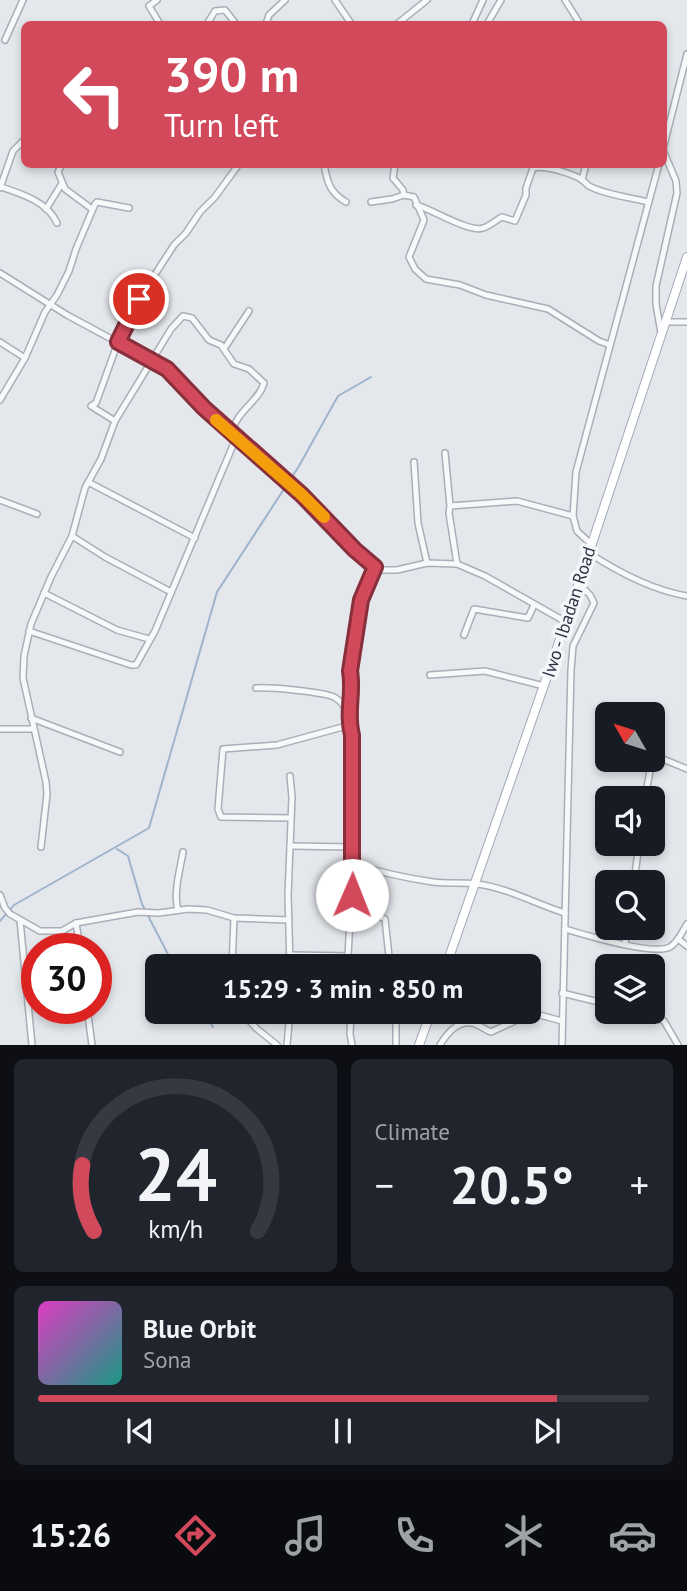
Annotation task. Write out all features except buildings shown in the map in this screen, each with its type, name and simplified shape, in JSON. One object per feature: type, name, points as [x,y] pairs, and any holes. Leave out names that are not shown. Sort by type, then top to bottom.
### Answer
[{"type":"main road","name":"Iwo - Ibadan Road","points":[[450,954],[626,446],[687,257]]},
{"type":"main road","points":[[419,1045],[427,1024]]},
{"type":"street","points":[[5,40],[23,0]]},
{"type":"street","points":[[157,0],[149,6],[158,21]]},
{"type":"street","points":[[267,21],[269,15],[285,0]]},
{"type":"street","points":[[335,0],[343,5],[349,21]]},
{"type":"street","points":[[401,21],[427,0]]},
{"type":"street","points":[[473,21],[483,0]]},
{"type":"street","points":[[488,21],[500,0]]},
{"type":"street","points":[[565,0],[578,21]]},
{"type":"street","points":[[208,21],[215,12],[225,10],[234,21]]},
{"type":"street","points":[[667,134],[687,54]]},
{"type":"street","points":[[21,143],[13,151],[0,187],[25,195],[53,214],[57,223]]},
{"type":"street","points":[[661,332],[656,286],[677,193],[676,181],[667,160]]},
{"type":"street","points":[[60,168],[58,172],[61,185],[92,209]]},
{"type":"street","points":[[114,421],[91,406],[96,403],[118,342],[139,299],[174,245],[236,168]]},
{"type":"street","points":[[325,168],[328,187],[346,202]]},
{"type":"street","points":[[394,168],[393,178],[404,195]]},
{"type":"street","points":[[416,205],[475,230],[485,228],[502,217],[515,221],[533,168]]},
{"type":"street","points":[[545,168],[582,180],[589,186],[648,202]]},
{"type":"street","points":[[582,180],[585,168]]},
{"type":"street","points":[[658,168],[579,461],[573,496],[573,516],[577,531],[590,549],[611,567],[651,585],[687,596]]},
{"type":"street","points":[[46,209],[61,185]]},
{"type":"street","points":[[371,201],[404,195],[414,197],[424,220],[409,257],[420,275],[426,279],[460,285],[486,295],[548,309],[598,341],[610,345]]},
{"type":"street","points":[[0,400],[25,358],[50,303],[69,271],[92,209],[97,202],[129,208]]},
{"type":"street","points":[[0,274],[167,369],[234,436],[302,495],[375,567],[397,570],[427,563],[457,565],[485,576],[566,622]]},
{"type":"street","points":[[224,349],[248,311]]},
{"type":"street","points":[[29,631],[131,665],[136,664],[195,538],[234,436],[233,424],[262,390],[264,383],[249,369],[234,365],[224,349],[206,338],[192,318],[183,316],[170,329],[154,360],[114,421],[88,482],[72,536],[29,631],[23,678],[47,794],[41,847]]},
{"type":"street","points":[[665,322],[687,322]]},
{"type":"street","points":[[0,342],[25,358]]},
{"type":"street","points":[[445,453],[449,513],[457,565]]},
{"type":"street","points":[[414,461],[418,523],[427,563]]},
{"type":"street","points":[[88,482],[195,538]]},
{"type":"street","points":[[0,500],[37,514]]},
{"type":"street","points":[[450,506],[517,501],[573,516]]},
{"type":"street","points":[[72,536],[105,558],[171,592]]},
{"type":"street","points":[[348,954],[353,863],[350,671],[358,615],[366,586],[375,567]]},
{"type":"street","points":[[562,1045],[571,670],[573,646],[594,603],[578,583]]},
{"type":"street","points":[[44,593],[117,630],[149,639]]},
{"type":"street","points":[[464,635],[474,609],[528,618],[534,605]]},
{"type":"street","points":[[430,675],[485,671],[544,686]]},
{"type":"street","points":[[256,688],[333,696],[349,715]]},
{"type":"street","points":[[31,718],[120,752]]},
{"type":"street","points":[[291,818],[221,817],[218,809],[223,749],[277,745],[350,725]]},
{"type":"street","points":[[0,729],[33,729]]},
{"type":"street","points":[[647,786],[654,759],[663,759],[687,769]]},
{"type":"street","points":[[290,776],[288,895],[291,954]]},
{"type":"street","points":[[290,846],[352,847]]},
{"type":"street","points":[[178,910],[176,905],[183,852]]},
{"type":"street","points":[[353,863],[413,879],[456,884],[475,883],[527,897],[565,913]]},
{"type":"street","points":[[0,895],[5,908],[20,920],[34,929],[48,932],[62,931],[76,922],[138,912],[178,910],[207,910],[234,918],[289,920]]},
{"type":"street","points":[[351,910],[382,915],[385,919],[389,954]]},
{"type":"street","points":[[232,954],[234,918]]},
{"type":"street","points":[[20,920],[32,1045]]},
{"type":"street","points":[[76,922],[78,933]]},
{"type":"street","points":[[565,929],[625,944],[663,949],[678,939],[687,925]]},
{"type":"street","points":[[678,939],[687,946]]},
{"type":"street","points":[[625,944],[626,940]]},
{"type":"street","points":[[562,993],[595,1001]]},
{"type":"street","points":[[440,1045],[447,1034],[463,1024],[471,1023],[491,1032],[532,1013],[562,1021]]},
{"type":"street","points":[[665,1023],[678,1045]]},
{"type":"street","points":[[89,1024],[92,1045]]},
{"type":"street","points":[[252,1024],[277,1045]]},
{"type":"street","points":[[287,1045],[289,1024]]},
{"type":"street","points":[[350,1024],[352,1045]]},
{"type":"street","points":[[396,1024],[396,1045]]},
{"type":"waterway","points":[[10,910],[14,905],[149,828],[217,592],[299,466],[338,396],[371,377]]},
{"type":"waterway","points":[[117,849],[128,856],[142,904],[168,954]]},
{"type":"waterway","points":[[0,921],[6,914]]},
{"type":"slow traffic","points":[[216,420],[324,517]]},
{"type":"route","points":[[139,299],[118,342],[167,369],[204,408],[302,495],[375,567],[361,600],[350,671],[352,895]]}]
